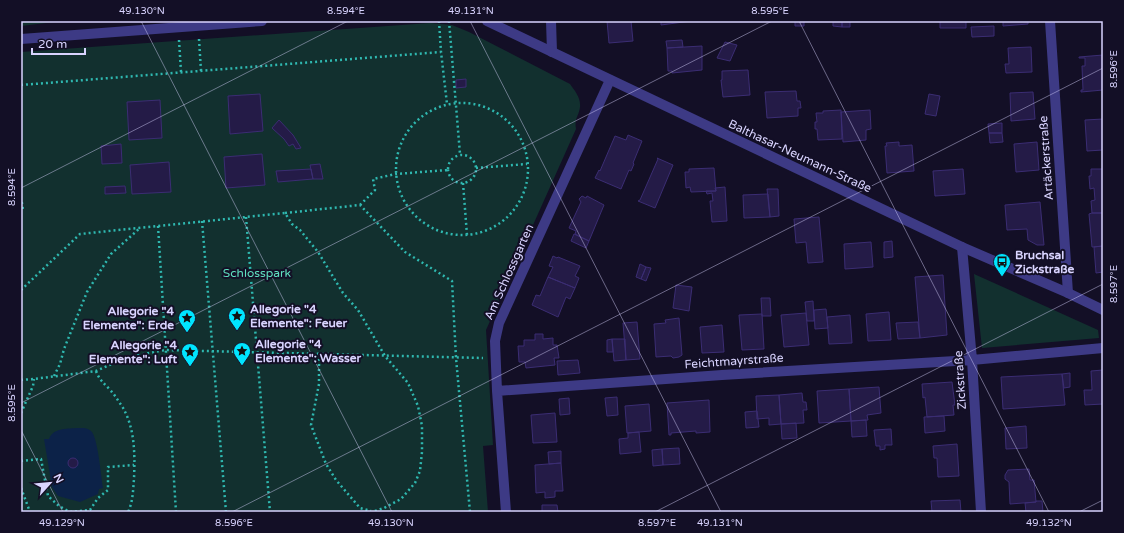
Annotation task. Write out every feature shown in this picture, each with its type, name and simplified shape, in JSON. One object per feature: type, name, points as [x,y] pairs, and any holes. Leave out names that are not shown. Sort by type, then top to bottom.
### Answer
[{"type":"street","points":[[21,39],[262,21]]},
{"type":"street","name":"Balthasar-Neumann-Straße","points":[[487,21],[962,247],[1068,293],[1103,310]]},
{"type":"street","points":[[551,21],[552,52]]},
{"type":"street","name":"Artäckerstraße","points":[[1050,21],[1068,293]]},
{"type":"street","name":"Am Schlossgarten","points":[[506,512],[497,391],[495,341],[499,323],[610,80]]},
{"type":"street","name":"Zickstraße","points":[[962,247],[972,360],[982,512]]},
{"type":"street","points":[[972,360],[1103,348]]},
{"type":"street","name":"Feichtmayrstraße","points":[[497,391],[722,375],[972,360]]},
{"type":"path","points":[[439,21],[447,104]]},
{"type":"path","points":[[449,21],[460,154]]},
{"type":"path","points":[[198,26],[201,70]]},
{"type":"path","points":[[179,28],[181,72]]},
{"type":"path","points":[[21,85],[441,52]]},
{"type":"path","points":[[447,104],[471,104],[486,107],[500,115],[511,125],[520,138],[525,152],[528,164],[526,182],[522,195],[515,208],[493,227],[480,232],[449,234],[433,228],[419,219],[407,206],[400,191],[396,174],[397,156],[403,138],[414,123],[428,112],[447,104]]},
{"type":"path","points":[[460,154],[470,157],[476,168],[474,177],[463,183],[453,181],[447,170],[450,161],[456,155],[460,154]]},
{"type":"path","points":[[476,168],[528,164]]},
{"type":"path","points":[[21,290],[80,234],[360,205],[375,190],[374,179],[396,174],[447,170]]},
{"type":"path","points":[[463,183],[467,234]]},
{"type":"path","points":[[21,203],[24,210]]},
{"type":"path","points":[[360,205],[405,252],[452,281],[456,358],[470,512]]},
{"type":"path","points":[[285,213],[292,224],[300,230],[318,252],[340,287],[358,310],[385,356],[408,383],[418,406],[422,426],[420,471],[415,483],[406,493],[401,498],[384,508],[372,512],[360,508],[336,480],[326,464],[311,425],[319,384],[319,354]]},
{"type":"path","points":[[246,217],[270,512]]},
{"type":"path","points":[[202,222],[214,351],[226,512]]},
{"type":"path","points":[[158,226],[176,512]]},
{"type":"path","points":[[53,377],[60,364],[64,349],[87,292],[111,254],[140,228]]},
{"type":"path","points":[[21,380],[96,371],[128,357],[165,350],[496,359]]},
{"type":"path","points":[[96,371],[99,378],[112,392],[129,420],[135,450],[131,505],[128,512]]},
{"type":"path","points":[[21,413],[33,386],[34,379]]},
{"type":"path","points":[[21,461],[41,459],[48,496],[59,506],[70,512],[90,511],[98,498],[108,490],[108,467],[134,465]]},
{"type":"path","points":[[21,488],[30,512]]},
{"type":"green space","points":[[21,21],[63,21],[21,26]]},
{"type":"green space","name":"Schlosspark","points":[[430,23],[452,25],[469,32],[570,84],[580,101],[576,120],[576,129],[486,330],[493,445],[483,446],[488,512],[21,512],[21,52]]},
{"type":"green space","points":[[974,274],[1098,330],[1099,338],[982,348]]},
{"type":"water","points":[[76,428],[88,429],[91,431],[96,441],[103,488],[99,489],[98,494],[80,502],[58,496],[52,487],[44,439],[49,439],[51,435],[57,431]]},
{"type":"building","points":[[607,21],[631,21],[633,41],[609,43]]},
{"type":"building","points":[[661,21],[691,21],[661,25]]},
{"type":"building","points":[[795,21],[804,21],[804,26],[795,26]]},
{"type":"building","points":[[833,21],[842,21],[842,27],[833,26]]},
{"type":"building","points":[[842,21],[850,21],[850,27],[842,27]]},
{"type":"building","points":[[940,21],[966,21],[966,28],[940,28]]},
{"type":"building","points":[[1003,21],[1028,21],[1028,24],[1003,26]]},
{"type":"building","points":[[994,26],[994,36],[972,37],[971,27]]},
{"type":"building","points":[[682,40],[683,47],[667,48],[666,41]]},
{"type":"building","points":[[725,42],[737,45],[730,61],[717,58]]},
{"type":"building","points":[[702,46],[702,70],[672,73],[672,71],[668,71],[667,48]]},
{"type":"building","points":[[1031,47],[1032,72],[1006,73],[1005,64],[1009,64],[1008,48]]},
{"type":"building","points":[[1103,55],[1103,90],[1081,92],[1081,90],[1083,90],[1082,66],[1085,66],[1085,58],[1079,57]]},
{"type":"building","points":[[748,70],[750,95],[723,97],[721,80],[722,71]]},
{"type":"building","points":[[466,79],[466,87],[456,88],[456,80]]},
{"type":"building","points":[[796,91],[797,101],[800,101],[801,108],[798,108],[798,116],[767,118],[765,92]]},
{"type":"building","points":[[1033,92],[1035,119],[1011,121],[1010,93]]},
{"type":"building","points":[[260,94],[263,131],[230,134],[228,96]]},
{"type":"building","points":[[929,94],[940,96],[936,116],[925,114]]},
{"type":"building","points":[[160,100],[162,138],[129,140],[127,102]]},
{"type":"building","points":[[841,110],[842,139],[818,140],[817,129],[815,129],[815,122],[817,122],[816,113]]},
{"type":"building","points":[[870,110],[871,129],[866,130],[866,140],[843,142],[841,112]]},
{"type":"building","points":[[1103,119],[1103,150],[1087,151],[1085,120]]},
{"type":"building","points":[[279,120],[293,135],[301,148],[296,149],[293,144],[289,146],[272,128]]},
{"type":"building","points":[[1002,123],[1002,133],[989,133],[988,124]]},
{"type":"building","points":[[989,133],[1002,133],[1003,142],[990,143]]},
{"type":"building","points":[[628,135],[642,141],[631,171],[629,170],[621,189],[595,178],[599,170],[600,171],[615,136],[626,140]]},
{"type":"building","points":[[899,142],[899,146],[912,145],[914,171],[887,173],[886,143]]},
{"type":"building","points":[[1037,142],[1039,170],[1016,172],[1014,144]]},
{"type":"building","points":[[121,144],[122,163],[102,164],[101,146]]},
{"type":"building","points":[[262,154],[265,185],[226,188],[224,157]]},
{"type":"building","points":[[657,158],[673,165],[655,208],[638,201],[640,200],[658,159]]},
{"type":"building","points":[[169,162],[171,192],[132,194],[130,165]]},
{"type":"building","points":[[320,164],[323,179],[313,179],[310,165]]},
{"type":"building","points":[[714,168],[716,191],[691,192],[690,187],[686,188],[685,172],[689,172],[689,169]]},
{"type":"building","points":[[311,169],[313,179],[278,182],[276,171]]},
{"type":"building","points":[[963,169],[965,194],[935,196],[933,171]]},
{"type":"building","points":[[1091,169],[1103,169],[1103,213],[1092,213],[1091,201],[1095,200],[1094,188],[1090,189],[1089,176],[1091,176]]},
{"type":"building","points":[[125,186],[126,193],[105,194],[105,187]]},
{"type":"building","points":[[725,187],[727,221],[712,222],[710,201],[713,201],[712,193],[707,194],[706,191],[716,191],[715,188]]},
{"type":"building","points":[[767,189],[778,189],[779,216],[770,217]]},
{"type":"building","points":[[768,194],[770,217],[744,218],[743,195]]},
{"type":"building","points":[[582,196],[586,198],[587,196],[604,205],[589,241],[575,234],[576,231],[569,228],[581,202],[579,199]]},
{"type":"building","points":[[1040,202],[1044,245],[1037,245],[1028,240],[1027,229],[1007,230],[1005,205]]},
{"type":"building","points":[[1103,213],[1103,246],[1092,247],[1089,214]]},
{"type":"building","points":[[819,217],[823,262],[808,263],[806,242],[796,243],[794,219]]},
{"type":"building","points":[[574,234],[589,241],[586,248],[571,241]]},
{"type":"building","points":[[892,241],[893,257],[884,258],[884,242]]},
{"type":"building","points":[[871,242],[873,267],[845,269],[844,244]]},
{"type":"building","points":[[1103,246],[1103,272],[1096,273],[1094,247]]},
{"type":"building","points":[[553,256],[580,266],[575,276],[579,278],[575,288],[548,277],[553,267],[549,266]]},
{"type":"building","points":[[640,264],[646,267],[641,279],[636,277]]},
{"type":"building","points":[[646,267],[651,268],[646,281],[641,279]]},
{"type":"building","points":[[943,275],[947,335],[920,338],[915,277]]},
{"type":"building","points":[[548,277],[575,288],[570,299],[566,297],[558,317],[532,305],[536,295],[540,296]]},
{"type":"building","points":[[676,285],[692,287],[689,311],[673,308]]},
{"type":"building","points":[[761,298],[770,298],[771,316],[762,316]]},
{"type":"building","points":[[813,301],[814,321],[807,321],[805,302]]},
{"type":"building","points":[[826,309],[828,328],[815,329],[814,310]]},
{"type":"building","points":[[889,312],[891,340],[868,341],[866,314]]},
{"type":"building","points":[[806,313],[809,345],[784,347],[781,315]]},
{"type":"building","points":[[762,314],[764,349],[742,350],[739,315]]},
{"type":"building","points":[[850,315],[852,343],[829,344],[827,317]]},
{"type":"building","points":[[679,318],[682,355],[673,358],[671,356],[656,357],[654,324],[666,323],[665,320]]},
{"type":"building","points":[[637,322],[640,359],[626,360],[623,323]]},
{"type":"building","points":[[918,322],[920,338],[898,339],[896,323]]},
{"type":"building","points":[[722,325],[724,352],[702,353],[700,327]]},
{"type":"building","points":[[535,334],[543,334],[543,339],[553,338],[553,345],[557,345],[559,358],[554,358],[555,365],[526,368],[525,362],[519,362],[518,346],[524,346],[524,340],[535,340]]},
{"type":"building","points":[[612,339],[613,352],[607,352],[607,340]]},
{"type":"building","points":[[612,339],[625,339],[626,360],[614,361]]},
{"type":"building","points":[[578,360],[580,373],[558,375],[557,361]]},
{"type":"building","points":[[1103,370],[1103,404],[1085,405],[1084,390],[1092,390],[1091,371]]},
{"type":"building","points":[[1070,373],[1070,387],[1064,388],[1062,374]]},
{"type":"building","points":[[1062,374],[1065,405],[1003,409],[1001,377]]},
{"type":"building","points":[[952,382],[955,405],[953,405],[954,415],[927,417],[922,384]]},
{"type":"building","points":[[879,387],[881,413],[867,415],[868,420],[851,421],[849,389]]},
{"type":"building","points":[[849,389],[851,421],[819,423],[817,391]]},
{"type":"building","points":[[802,393],[803,402],[806,402],[807,410],[803,410],[804,423],[781,424],[779,395]]},
{"type":"building","points":[[779,395],[781,424],[769,425],[769,418],[757,419],[756,396]]},
{"type":"building","points":[[617,397],[618,415],[607,416],[605,398]]},
{"type":"building","points":[[569,398],[570,414],[560,415],[559,399]]},
{"type":"building","points":[[709,400],[710,432],[696,433],[696,431],[671,433],[671,435],[669,435],[667,403]]},
{"type":"building","points":[[649,404],[651,431],[627,433],[625,406]]},
{"type":"building","points":[[757,411],[759,427],[746,428],[745,412]]},
{"type":"building","points":[[555,413],[557,442],[533,443],[531,415]]},
{"type":"building","points":[[944,416],[945,431],[925,433],[924,417]]},
{"type":"building","points":[[866,420],[867,436],[852,437],[851,421]]},
{"type":"building","points":[[796,423],[797,438],[782,439],[781,424]]},
{"type":"building","points":[[1026,426],[1027,448],[1006,449],[1005,428]]},
{"type":"building","points":[[891,429],[892,445],[885,445],[885,449],[880,450],[880,446],[876,446],[874,430]]},
{"type":"building","points":[[639,432],[641,452],[620,454],[619,439],[628,438],[628,433]]},
{"type":"building","points":[[957,444],[959,476],[938,477],[937,458],[934,458],[933,446]]},
{"type":"building","points":[[679,448],[680,464],[663,465],[662,449]]},
{"type":"building","points":[[662,449],[663,465],[653,466],[652,450]]},
{"type":"building","points":[[561,451],[561,463],[549,464],[548,452]]},
{"type":"building","points":[[71,458],[75,458],[77,459],[77,467],[71,468],[68,465],[68,461]]},
{"type":"building","points":[[561,463],[563,491],[555,491],[555,497],[545,498],[545,492],[536,493],[535,465]]},
{"type":"building","points":[[1029,469],[1030,480],[1034,480],[1036,502],[1010,504],[1009,482],[1005,479],[1005,475],[1008,470]]},
{"type":"building","points":[[960,500],[961,512],[932,512],[931,501]]},
{"type":"building","points":[[1042,501],[1043,512],[1026,512],[1025,503]]},
{"type":"building","points":[[542,505],[557,505],[558,512],[542,512]]},
{"type":"place","name":"Bruchsal Zickstraße","points":[[1002,277]]},
{"type":"place","name":"Allegorie \"4 Elemente\": Feuer","points":[[237,331]]},
{"type":"place","name":"Allegorie \"4 Elemente\": Erde","points":[[187,333]]},
{"type":"place","name":"Allegorie \"4 Elemente\": Wasser","points":[[242,366]]},
{"type":"place","name":"Allegorie \"4 Elemente\": Luft","points":[[190,367]]}]
